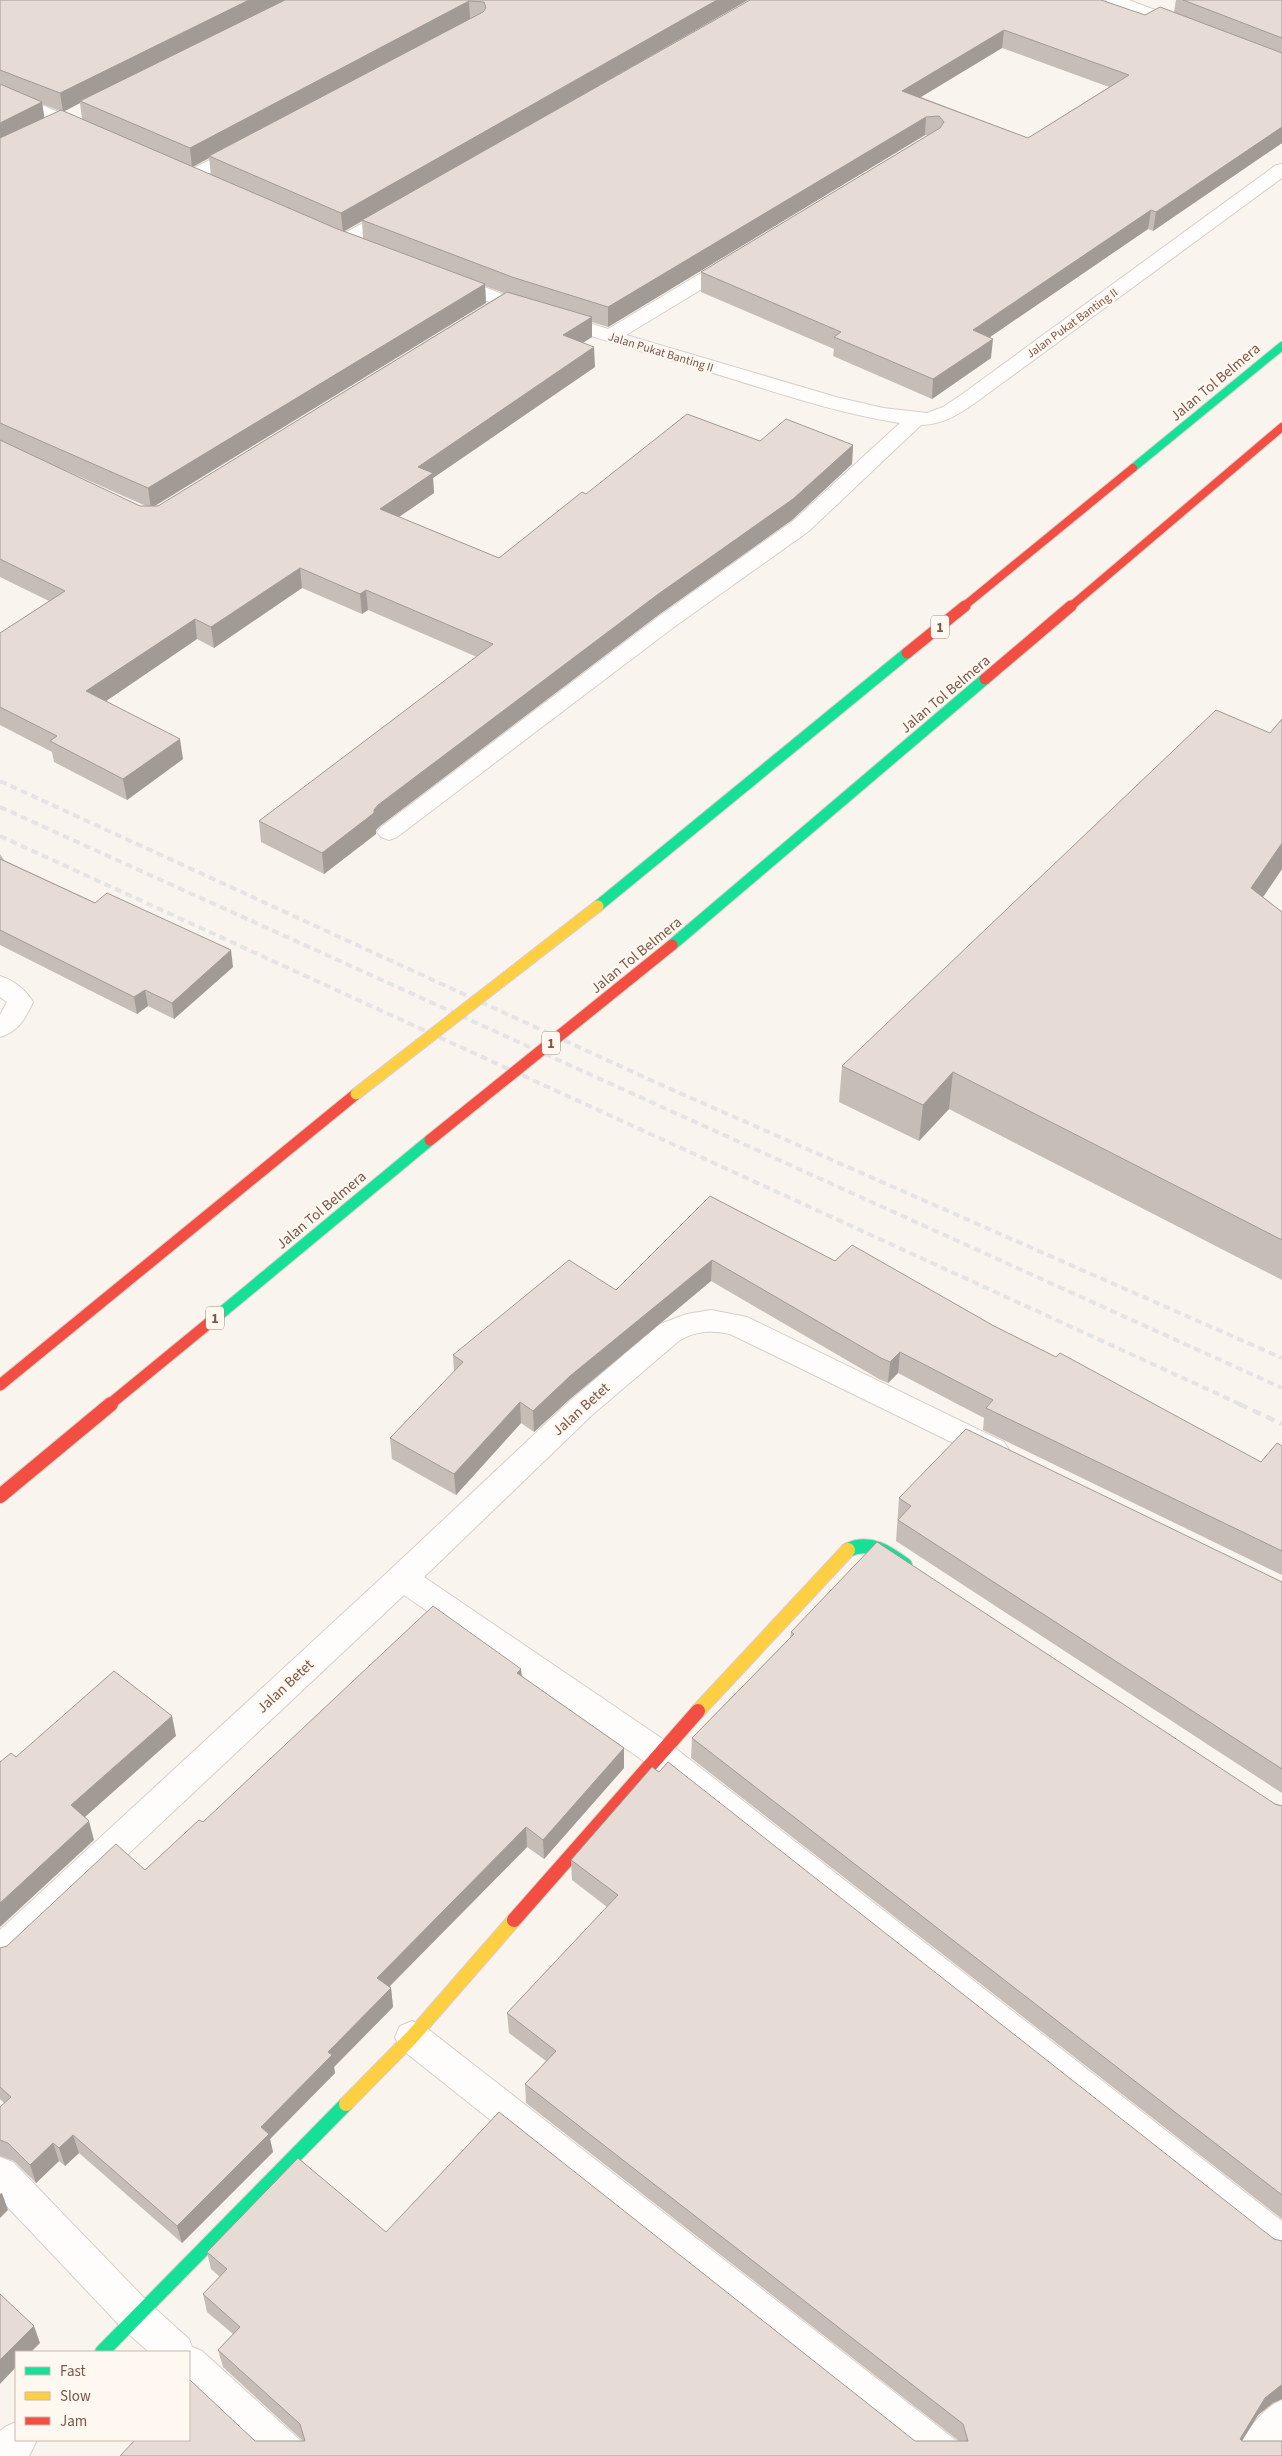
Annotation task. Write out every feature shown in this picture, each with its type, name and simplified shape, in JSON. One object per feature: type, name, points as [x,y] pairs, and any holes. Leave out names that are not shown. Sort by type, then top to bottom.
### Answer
[{"type":"main road","name":"Jalan Tol Belmera","points":[[0,1385],[356,1094],[598,906],[1282,346]]},
{"type":"main road","name":"Jalan Tol Belmera","points":[[0,1496],[430,1140],[672,945],[1282,427]]},
{"type":"main road","points":[[103,2351],[412,2038],[659,1754],[852,1546],[874,1545],[916,1572]]},
{"type":"street","points":[[1114,0],[1203,35]]},
{"type":"street","points":[[0,94],[101,136]]},
{"type":"street","points":[[40,132],[82,112]]},
{"type":"street","points":[[192,176],[261,139]]},
{"type":"street","points":[[173,168],[210,183]]},
{"type":"street","name":"Jalan Pukat Banting II","points":[[437,276],[497,307],[610,336],[831,402],[916,420],[930,419],[950,411],[1282,169]]},
{"type":"street","points":[[344,241],[413,202]]},
{"type":"street","points":[[326,233],[363,248]]},
{"type":"street","points":[[610,336],[746,254]]},
{"type":"street","points":[[389,832],[666,622],[802,526],[916,420]]},
{"type":"street","points":[[0,986],[15,995],[20,1002],[6,1024]]},
{"type":"street","name":"Jalan Betet","points":[[0,1952],[402,1578],[582,1406],[670,1332],[685,1324],[702,1320],[718,1320],[737,1325],[1014,1460]]},
{"type":"street","points":[[402,1578],[659,1754],[1282,2243]]},
{"type":"street","points":[[412,2038],[944,2456]]},
{"type":"street","points":[[0,2174],[136,2316],[175,2351]]},
{"type":"street","points":[[190,2365],[288,2456]]},
{"type":"street","points":[[1254,2456],[1282,2419]]},
{"type":"street","points":[[3,2456],[17,2441]]},
{"type":"building","points":[[0,0],[249,0],[60,93],[0,70]]},
{"type":"building","points":[[285,0],[717,0],[341,213],[209,156],[483,12],[486,8],[484,2],[469,1],[190,148],[80,101]]},
{"type":"building","points":[[750,0],[1101,0],[1145,15],[1160,7],[1282,53],[1282,127],[1156,212],[1151,210],[973,330],[993,339],[933,379],[834,337],[841,332],[701,272],[940,128],[944,122],[939,116],[926,117],[608,307],[512,277],[362,220]],"holes":[[[1004,30],[1129,75],[1028,138],[902,91]]]},
{"type":"building","points":[[1183,0],[1282,0],[1282,38]]},
{"type":"building","points":[[0,84],[42,102],[0,123]]},
{"type":"building","points":[[61,110],[335,228],[485,284],[148,488],[0,423],[0,138]]},
{"type":"building","points":[[507,292],[592,317],[563,335],[594,347],[418,467],[433,473],[380,509],[499,558],[582,492],[586,494],[687,414],[760,441],[786,419],[853,445],[793,499],[657,595],[378,805],[374,813],[322,853],[259,821],[493,644],[366,590],[360,594],[300,568],[211,627],[195,619],[86,691],[180,739],[123,779],[50,741],[57,736],[0,707],[0,633],[65,591],[0,559],[0,440],[140,506],[158,506]]},
{"type":"building","points":[[1216,710],[1270,733],[1282,719],[1282,843],[1251,888],[1282,912],[1282,1240],[953,1072],[923,1105],[842,1066]]},
{"type":"building","points":[[0,859],[95,903],[107,893],[231,950],[172,1003],[145,990],[134,997],[0,930]]},
{"type":"building","points":[[710,1196],[835,1261],[852,1245],[994,1326],[1056,1357],[1060,1353],[1261,1462],[1277,1443],[1282,1446],[1282,1551],[986,1408],[993,1400],[900,1352],[890,1362],[881,1358],[712,1260],[570,1376],[533,1411],[520,1402],[454,1474],[390,1438],[463,1362],[453,1355],[569,1260],[616,1290]]},
{"type":"building","points":[[966,1429],[1282,1582],[1282,1769],[898,1520],[911,1506],[899,1498]]},
{"type":"building","points":[[877,1542],[1275,1804],[1282,1806],[1282,2195],[692,1738],[794,1634],[791,1632]]},
{"type":"building","points":[[433,1606],[521,1669],[517,1673],[624,1748],[543,1840],[526,1827],[377,1978],[391,1988],[328,2052],[332,2055],[261,2127],[269,2134],[177,2226],[73,2135],[59,2148],[53,2143],[30,2165],[8,2143],[0,2140],[0,2107],[11,2097],[0,2087],[0,1948],[7,1946],[116,1844],[145,1870],[199,1820],[203,1822]]},
{"type":"building","points":[[114,1671],[172,1716],[71,1805],[89,1821],[0,1903],[0,1762],[11,1753],[16,1757]]},
{"type":"building","points":[[668,1762],[1274,2239],[1282,2241],[1282,2385],[1265,2398],[1240,2439],[1242,2441],[1282,2441],[1282,2456],[120,2456],[134,2441],[190,2441],[190,2380],[255,2441],[305,2441],[300,2424],[218,2350],[240,2327],[203,2294],[227,2269],[207,2252],[298,2158],[386,2232],[499,2112],[915,2441],[968,2441],[963,2424],[525,2084],[556,2051],[507,2013],[618,1895],[571,1860],[652,1767],[659,1772]]},
{"type":"building","points":[[0,2294],[34,2326],[0,2360]]},
{"type":"railway","points":[[0,781],[657,1083],[1282,1358]]},
{"type":"railway","points":[[0,807],[1282,1388]]},
{"type":"railway","points":[[0,836],[1242,1405]]},
{"type":"railway","points":[[1239,1404],[1282,1424]]},
{"type":"traffic: fast","points":[[1133,468],[1282,346]]},
{"type":"traffic: fast","points":[[598,906],[907,653]]},
{"type":"traffic: fast","points":[[672,945],[985,679]]},
{"type":"traffic: fast","points":[[209,1323],[430,1140]]},
{"type":"traffic: fast","points":[[848,1550],[855,1546],[863,1545],[878,1548],[905,1565]]},
{"type":"traffic: fast","points":[[103,2351],[346,2104]]},
{"type":"traffic: slow","points":[[356,1094],[598,906]]},
{"type":"traffic: slow","points":[[698,1711],[848,1550]]},
{"type":"traffic: slow","points":[[346,2104],[412,2037],[514,1920]]},
{"type":"traffic: jam","points":[[985,679],[1282,427]]},
{"type":"traffic: jam","points":[[907,653],[1133,468]]},
{"type":"traffic: jam","points":[[430,1140],[672,945]]},
{"type":"traffic: jam","points":[[0,1385],[356,1094]]},
{"type":"traffic: jam","points":[[0,1496],[209,1323]]},
{"type":"traffic: jam","points":[[514,1920],[698,1711]]}]
